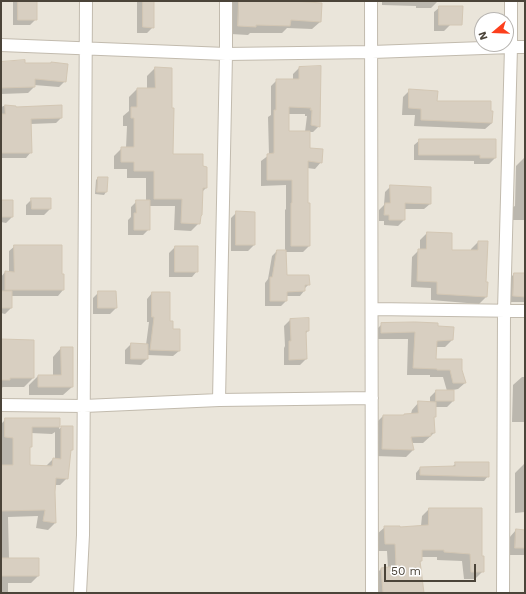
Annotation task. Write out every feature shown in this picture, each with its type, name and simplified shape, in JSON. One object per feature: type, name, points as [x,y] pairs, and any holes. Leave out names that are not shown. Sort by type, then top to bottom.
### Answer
[{"type":"street","points":[[80,593],[83,535],[86,1]]},
{"type":"street","points":[[219,400],[226,1]]},
{"type":"street","points":[[371,1],[372,593]]},
{"type":"street","points":[[511,1],[511,12]]},
{"type":"street","points":[[1,45],[226,54],[372,52],[474,48]]},
{"type":"street","points":[[514,47],[525,47]]},
{"type":"street","points":[[503,593],[504,311],[511,52]]},
{"type":"street","points":[[372,309],[525,311]]},
{"type":"street","points":[[1,405],[84,406],[219,400],[372,398]]},
{"type":"shaded area","points":[[1,1],[525,1],[525,593],[1,593]]},
{"type":"building","points":[[18,1],[37,1],[37,20],[18,20]]},
{"type":"building","points":[[143,1],[154,1],[154,28],[143,27]]},
{"type":"building","points":[[239,1],[292,1],[322,3],[321,22],[291,20],[290,26],[238,26]]},
{"type":"building","points":[[439,6],[463,6],[462,25],[439,25]]},
{"type":"building","points":[[25,60],[25,63],[51,62],[68,64],[66,82],[35,79],[35,87],[1,88],[1,62]]},
{"type":"building","points":[[321,66],[320,127],[311,125],[311,108],[289,107],[289,131],[310,131],[310,148],[323,149],[322,163],[308,161],[310,246],[291,246],[292,180],[267,180],[267,154],[274,153],[276,79],[299,79],[299,67]]},
{"type":"building","points":[[155,67],[172,68],[172,108],[174,108],[173,154],[203,154],[203,166],[207,167],[207,188],[203,188],[202,215],[200,224],[181,223],[182,199],[154,199],[154,171],[134,171],[134,162],[121,162],[121,147],[134,147],[134,118],[131,118],[131,107],[137,107],[137,88],[155,88]]},
{"type":"building","points":[[409,89],[438,91],[437,101],[491,101],[491,111],[493,111],[492,123],[421,120],[421,109],[409,108]]},
{"type":"building","points":[[5,105],[16,107],[62,105],[62,118],[31,119],[32,153],[1,153],[2,114],[5,114]]},
{"type":"building","points":[[419,139],[496,139],[496,158],[480,158],[480,155],[419,155]]},
{"type":"building","points":[[98,177],[108,177],[107,192],[97,192]]},
{"type":"building","points":[[390,185],[431,187],[431,204],[405,203],[405,220],[389,220],[389,215],[384,215],[385,203],[390,203]]},
{"type":"building","points":[[31,198],[51,198],[51,209],[32,209]]},
{"type":"building","points":[[1,200],[13,200],[13,217],[1,217]]},
{"type":"building","points":[[136,200],[150,200],[150,230],[134,230]]},
{"type":"building","points":[[236,211],[255,212],[255,245],[236,245]]},
{"type":"building","points":[[427,232],[452,233],[452,250],[478,250],[478,241],[488,241],[486,282],[488,282],[487,297],[437,294],[437,282],[417,281],[418,249],[426,249]]},
{"type":"building","points":[[14,245],[62,245],[62,274],[64,274],[64,290],[5,290],[5,271],[14,272]]},
{"type":"building","points":[[175,246],[198,246],[198,272],[175,272]]},
{"type":"building","points":[[277,250],[286,250],[287,275],[309,275],[310,285],[305,285],[305,291],[287,292],[287,301],[270,301],[270,277],[272,277]]},
{"type":"building","points":[[514,273],[525,273],[525,297],[513,296]]},
{"type":"building","points":[[1,291],[12,291],[12,308],[1,308]]},
{"type":"building","points":[[98,291],[116,291],[117,308],[98,308]]},
{"type":"building","points":[[152,292],[170,292],[170,321],[173,321],[173,329],[180,329],[180,351],[150,350],[154,317],[152,317]]},
{"type":"building","points":[[309,318],[309,331],[306,331],[307,359],[289,360],[289,341],[291,341],[290,319]]},
{"type":"building","points":[[381,323],[438,323],[438,326],[454,327],[453,340],[437,341],[436,359],[462,359],[462,370],[466,383],[453,383],[450,370],[413,368],[415,332],[381,333]]},
{"type":"building","points":[[1,339],[34,340],[34,378],[10,378],[10,380],[1,380]]},
{"type":"building","points":[[131,343],[148,344],[148,359],[131,359]]},
{"type":"building","points":[[61,347],[73,347],[73,387],[38,387],[38,375],[61,375]]},
{"type":"building","points":[[436,390],[454,390],[454,401],[436,401]]},
{"type":"building","points":[[418,401],[436,402],[436,417],[434,417],[435,433],[431,433],[431,436],[411,437],[414,450],[382,449],[383,415],[418,413]]},
{"type":"building","points":[[5,418],[60,418],[60,427],[32,427],[30,465],[52,466],[53,458],[61,459],[61,426],[73,426],[73,450],[71,450],[68,479],[56,478],[56,523],[43,521],[45,510],[1,511],[1,465],[13,465],[13,438],[5,437]]},
{"type":"building","points":[[455,462],[489,462],[489,477],[420,475],[420,467],[455,466]]},
{"type":"building","points":[[429,508],[482,508],[482,556],[484,556],[484,572],[471,572],[470,554],[444,552],[444,550],[422,550],[422,561],[420,561],[424,593],[383,593],[381,568],[396,566],[395,544],[385,544],[384,526],[400,527],[428,525]]},
{"type":"building","points":[[516,529],[525,530],[525,548],[515,548]]},
{"type":"building","points":[[1,558],[39,558],[39,576],[1,576]]}]
